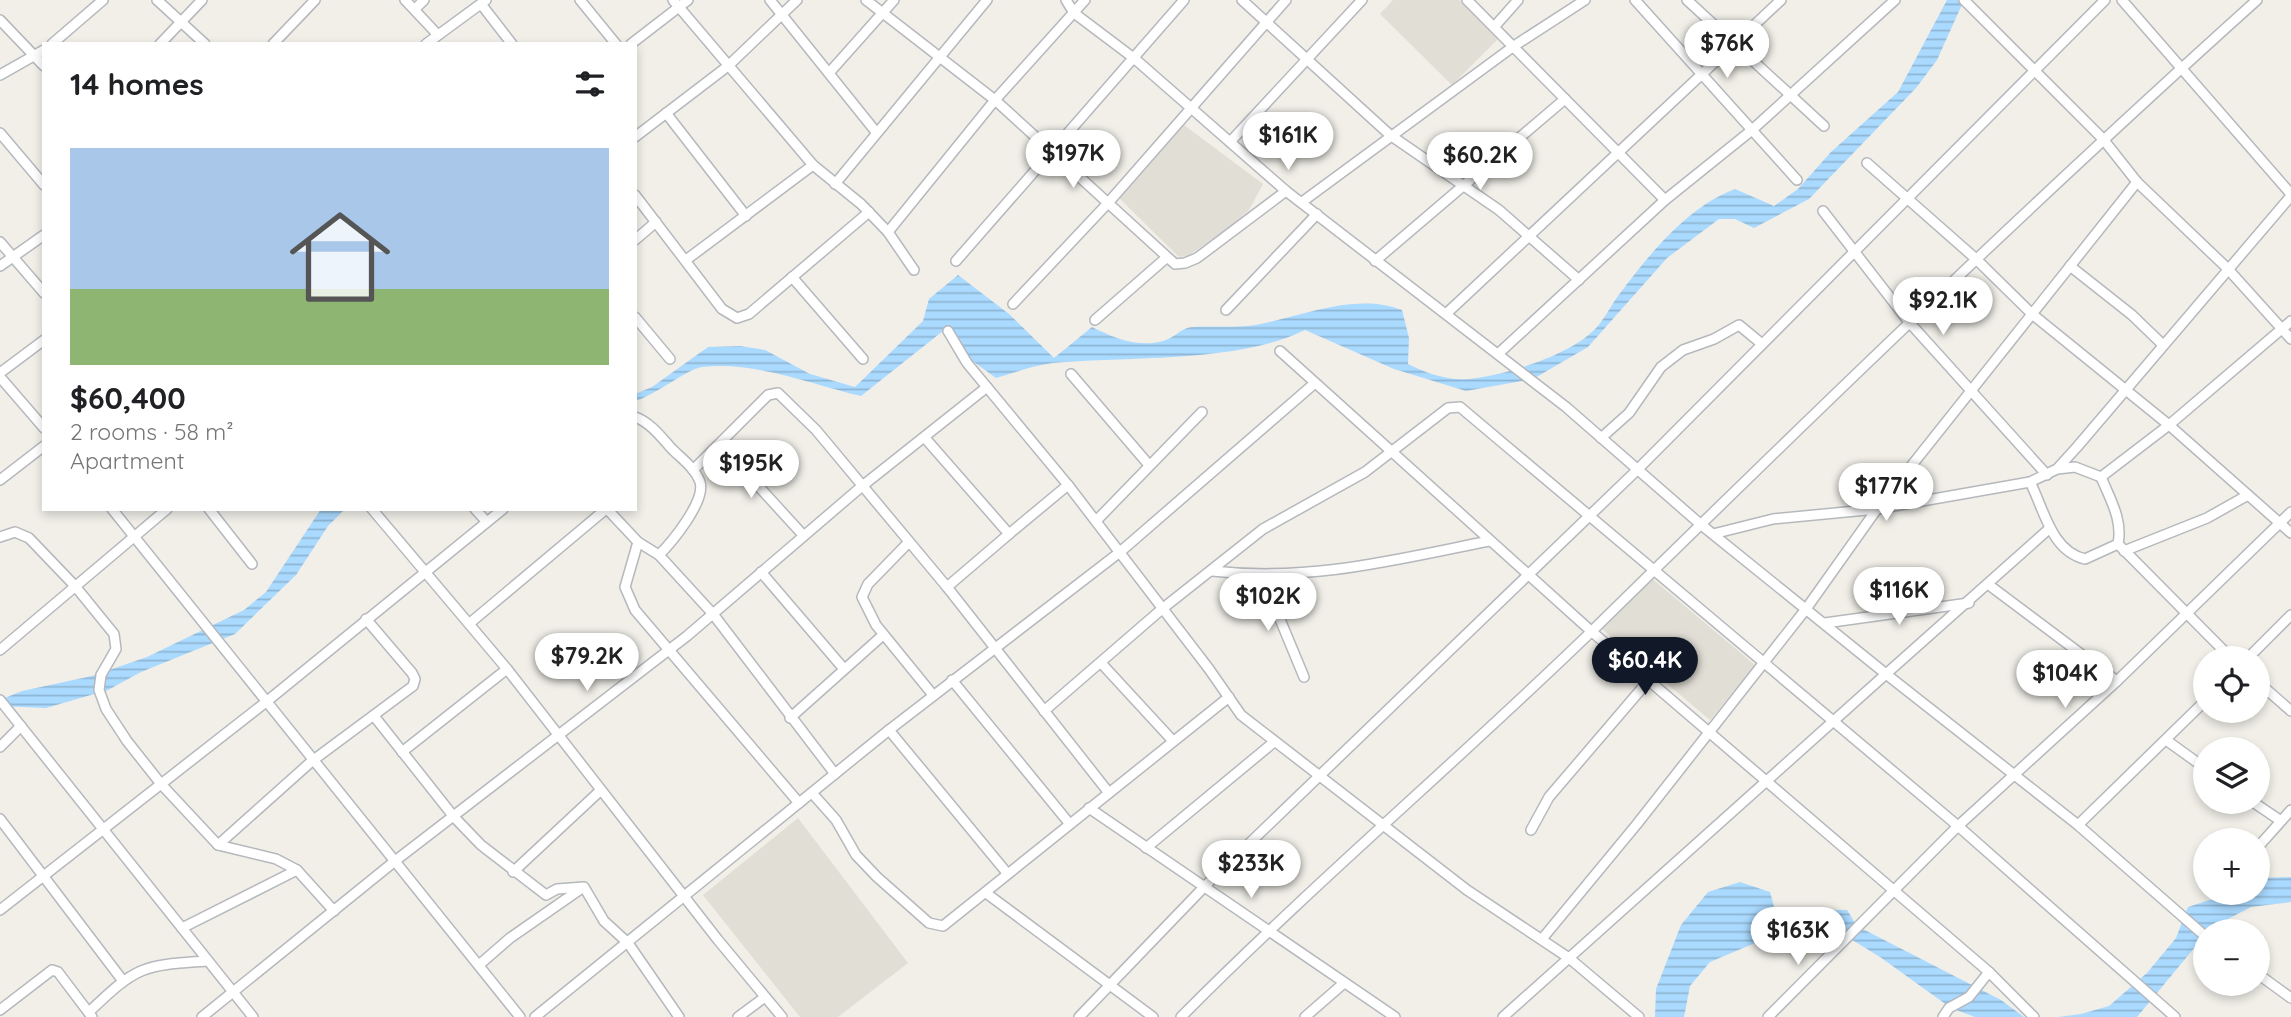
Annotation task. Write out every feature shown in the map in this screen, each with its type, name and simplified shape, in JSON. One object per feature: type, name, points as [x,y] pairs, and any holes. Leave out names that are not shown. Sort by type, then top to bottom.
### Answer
[{"type":"street","points":[[54,42],[103,0]]},
{"type":"street","points":[[158,0],[203,42]]},
{"type":"street","points":[[162,42],[202,0]]},
{"type":"street","points":[[275,42],[314,0]]},
{"type":"street","points":[[405,0],[438,35]]},
{"type":"street","points":[[415,9],[424,0]]},
{"type":"street","points":[[580,0],[614,42]]},
{"type":"street","points":[[633,42],[676,4],[688,0]]},
{"type":"street","points":[[770,0],[876,132]]},
{"type":"street","points":[[637,135],[728,65],[797,0]]},
{"type":"street","points":[[866,0],[995,100],[1166,258],[1180,264],[1197,258],[1286,191]]},
{"type":"street","points":[[829,73],[894,0]]},
{"type":"street","points":[[835,184],[987,0]]},
{"type":"street","points":[[1066,0],[1074,13],[1135,59],[1286,191],[1498,354],[1699,523],[2078,825],[2193,926]]},
{"type":"street","points":[[888,232],[995,100],[1085,0]]},
{"type":"street","points":[[956,261],[1184,0]]},
{"type":"street","points":[[1242,0],[1390,135],[1531,235],[1579,280]]},
{"type":"street","points":[[1013,304],[1108,203],[1286,0]]},
{"type":"street","points":[[1230,142],[1362,0]]},
{"type":"street","points":[[1467,0],[1665,200]]},
{"type":"street","points":[[1495,26],[1518,0]]},
{"type":"street","points":[[1302,202],[1514,46],[1585,0]]},
{"type":"street","points":[[1635,0],[1797,180]]},
{"type":"street","points":[[1687,0],[1789,97],[1824,126]]},
{"type":"street","points":[[1447,313],[1620,154],[1781,0]]},
{"type":"street","points":[[1498,354],[1665,200],[1752,130],[1895,0]]},
{"type":"street","points":[[1964,0],[2033,72],[2103,139],[2137,182],[2227,268],[2291,339]]},
{"type":"street","points":[[1079,1016],[1205,887],[1636,471],[2105,0]]},
{"type":"street","points":[[1713,534],[1773,519],[1877,509],[2030,482],[2047,475],[2057,468],[2291,195],[2122,0]]},
{"type":"street","points":[[1181,1017],[1382,824],[1591,631],[1699,523],[1909,322],[2103,139],[2257,0]]},
{"type":"street","points":[[429,42],[483,2],[511,42]]},
{"type":"street","points":[[676,4],[813,165],[869,212],[888,232],[914,270]]},
{"type":"street","points":[[0,20],[42,64]]},
{"type":"street","points":[[0,75],[42,51]]},
{"type":"street","points":[[1375,261],[1565,100]]},
{"type":"street","points":[[666,113],[746,216]]},
{"type":"street","points":[[0,133],[42,184]]},
{"type":"street","points":[[1867,163],[1976,259],[2032,314],[2169,425],[2291,533]]},
{"type":"street","points":[[687,260],[813,165]]},
{"type":"street","points":[[1542,939],[1637,824],[1806,609],[1877,509],[2137,182]]},
{"type":"street","points":[[637,198],[722,309],[737,318],[749,314],[869,212]]},
{"type":"street","points":[[1823,211],[1852,252],[1909,322],[2047,475]]},
{"type":"street","points":[[1226,310],[1317,214]]},
{"type":"street","points":[[637,238],[656,222]]},
{"type":"street","points":[[0,266],[42,236]]},
{"type":"street","points":[[0,242],[42,291]]},
{"type":"street","points":[[1095,320],[1166,258]]},
{"type":"street","points":[[2070,266],[2132,315],[2163,345]]},
{"type":"street","points":[[792,277],[863,359]]},
{"type":"street","points":[[637,319],[670,359]]},
{"type":"street","points":[[2101,477],[2169,425],[2291,321]]},
{"type":"street","points":[[1601,438],[1629,413],[1661,367],[1683,350],[1714,339],[1739,325],[1762,344]]},
{"type":"street","points":[[948,331],[967,363],[1068,485],[1241,715],[1467,891],[1569,958],[1639,1017]]},
{"type":"street","points":[[42,342],[0,375],[42,426]]},
{"type":"street","points":[[1280,351],[1489,541],[1894,893],[1989,972],[2034,1017]]},
{"type":"street","points":[[1070,374],[1149,465]]},
{"type":"street","points":[[535,1017],[933,695],[1120,552],[1315,383]]},
{"type":"street","points":[[202,1017],[395,861],[713,614],[861,487],[987,387]]},
{"type":"street","points":[[693,470],[768,395],[778,393],[807,419],[947,587],[1110,793]]},
{"type":"street","points":[[1044,711],[1263,528],[1331,493],[1393,453],[1448,408],[1460,407],[1761,663],[1958,826],[2175,1017]]},
{"type":"street","points":[[1096,521],[1202,412]]},
{"type":"street","points":[[637,418],[654,430],[693,470],[701,485],[699,496],[675,538],[659,555]]},
{"type":"street","points":[[925,438],[1009,534]]},
{"type":"street","points":[[720,444],[803,536]]},
{"type":"street","points":[[0,480],[42,448]]},
{"type":"street","points":[[2057,468],[2074,467],[2101,477],[2120,524],[2121,547],[2219,646]]},
{"type":"street","points":[[2030,482],[2050,528],[2071,552],[2085,559],[2207,518],[2248,495]]},
{"type":"street","points":[[947,587],[1068,485]]},
{"type":"street","points":[[114,511],[520,1017]]},
{"type":"street","points":[[0,650],[165,511]]},
{"type":"street","points":[[211,511],[252,564]]},
{"type":"street","points":[[374,511],[470,623],[782,1017]]},
{"type":"street","points":[[477,511],[486,521]]},
{"type":"street","points":[[0,910],[266,702],[500,511]]},
{"type":"street","points":[[470,623],[605,511]]},
{"type":"street","points":[[609,511],[638,542],[659,555],[713,614],[835,774]]},
{"type":"street","points":[[1768,1017],[1958,826],[2015,777],[2117,681],[2291,512]]},
{"type":"street","points":[[1503,1017],[1886,674],[1970,603],[2050,528]]},
{"type":"street","points":[[0,537],[15,532],[29,538],[75,586],[116,637],[116,649],[99,682],[106,709],[161,784],[218,845],[276,859],[298,870],[334,911]]},
{"type":"street","points":[[1212,571],[1262,576],[1334,572],[1489,541]]},
{"type":"street","points":[[638,542],[627,575],[626,594],[635,610],[799,803]]},
{"type":"street","points":[[908,543],[868,584],[862,597],[883,635],[933,695]]},
{"type":"street","points":[[761,572],[844,669]]},
{"type":"street","points":[[1262,576],[1304,677]]},
{"type":"street","points":[[1989,585],[2117,681]]},
{"type":"street","points":[[1825,623],[1970,603]]},
{"type":"street","points":[[2260,646],[2291,615]]},
{"type":"street","points":[[218,845],[313,761],[412,686],[415,679],[366,619]]},
{"type":"street","points":[[790,718],[883,635]]},
{"type":"street","points":[[1102,664],[1173,741]]},
{"type":"street","points":[[402,752],[507,669]]},
{"type":"street","points":[[952,680],[1069,823]]},
{"type":"street","points":[[1531,830],[1549,797],[1649,680]]},
{"type":"street","points":[[2270,693],[2291,711]]},
{"type":"street","points":[[811,793],[836,820],[863,863],[929,923],[948,925],[1007,873],[1228,697]]},
{"type":"street","points":[[0,700],[253,1017]]},
{"type":"street","points":[[2078,825],[2193,713]]},
{"type":"street","points":[[374,716],[454,817],[513,872],[546,895],[557,889],[583,887]]},
{"type":"street","points":[[0,747],[21,726]]},
{"type":"street","points":[[889,730],[1007,873]]},
{"type":"street","points":[[2166,740],[2193,759]]},
{"type":"street","points":[[1146,848],[1273,742]]},
{"type":"street","points":[[513,872],[601,790]]},
{"type":"street","points":[[1090,808],[1395,1017]]},
{"type":"street","points":[[2270,833],[2291,810]]},
{"type":"street","points":[[2270,814],[2281,821]]},
{"type":"street","points":[[0,819],[123,981]]},
{"type":"street","points":[[182,928],[298,870]]},
{"type":"street","points":[[479,965],[510,938],[583,887]]},
{"type":"street","points":[[583,887],[604,921],[628,943],[679,1017]]},
{"type":"street","points":[[986,893],[1153,1017]]},
{"type":"street","points":[[0,1010],[52,970],[58,972],[90,1014],[123,981],[145,967],[208,961]]},
{"type":"street","points":[[1943,1017],[1949,1008],[1969,997],[1989,972]]},
{"type":"street","points":[[1305,1017],[1344,983]]},
{"type":"street","points":[[2270,983],[2291,998]]},
{"type":"street","points":[[738,1017],[765,997]]},
{"type":"shaded area","points":[[1393,0],[1459,0],[1499,38],[1452,85],[1380,14]]},
{"type":"shaded area","points":[[1184,125],[1263,184],[1249,210],[1232,225],[1188,256],[1179,257],[1119,198]]},
{"type":"shaded area","points":[[1649,576],[1755,665],[1710,720],[1601,628]]},
{"type":"shaded area","points":[[798,818],[908,963],[838,1017],[800,1017],[703,895]]},
{"type":"water","points":[[1947,0],[1964,0],[1937,60],[1916,88],[1809,199],[1754,228],[1735,219],[1719,219],[1667,258],[1588,347],[1533,379],[1466,391],[1394,369],[1305,330],[1278,341],[1216,353],[1053,363],[996,378],[967,357],[948,327],[861,396],[762,370],[722,366],[696,369],[637,400],[637,393],[652,387],[708,347],[740,346],[765,350],[810,374],[855,387],[923,321],[929,299],[958,275],[1009,314],[1054,358],[1092,327],[1126,341],[1154,343],[1167,340],[1192,327],[1256,325],[1329,307],[1366,303],[1402,310],[1409,338],[1408,364],[1445,378],[1484,377],[1538,362],[1586,337],[1597,327],[1645,262],[1686,219],[1735,189],[1774,206],[1798,189],[1831,152],[1898,92]]},
{"type":"water","points":[[320,511],[343,511],[328,526],[296,575],[235,634],[141,672],[108,690],[46,708],[0,706],[0,700],[22,691],[92,676],[147,657],[244,610],[266,592]]},
{"type":"water","points":[[2291,877],[2291,902],[2270,905],[2270,878]]},
{"type":"water","points":[[1740,882],[1770,892],[1775,910],[1847,910],[1857,926],[2001,1000],[2024,1017],[1975,1017],[1951,1008],[1849,938],[1831,930],[1793,927],[1710,962],[1690,986],[1684,1017],[1655,1017],[1656,989],[1681,925],[1708,892]]},
{"type":"water","points":[[2267,905],[2251,907],[2228,919],[2193,919],[2193,949],[2137,1017],[2058,1017],[2109,1006],[2147,973],[2176,938],[2188,907]]}]
